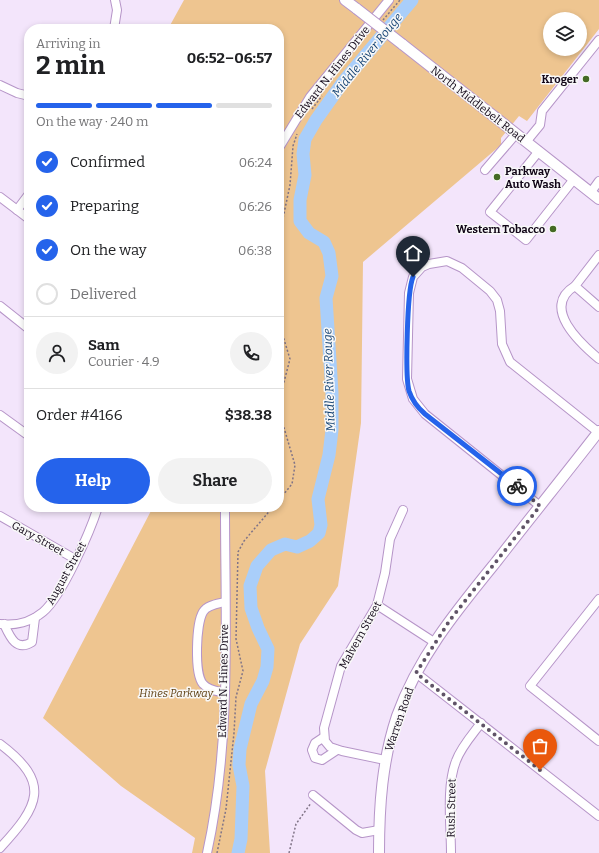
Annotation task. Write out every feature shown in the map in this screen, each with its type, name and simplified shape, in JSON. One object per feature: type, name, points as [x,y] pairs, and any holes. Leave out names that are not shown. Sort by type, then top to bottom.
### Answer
[{"type":"main road","name":"North Middlebelt Road","points":[[345,0],[599,199]]},
{"type":"main road","name":"Warren Road","points":[[379,853],[381,790],[386,760],[397,716],[416,673],[434,642],[599,432]]},
{"type":"street","points":[[115,0],[117,14],[115,24]]},
{"type":"street","name":"Edward N. Hines Drive","points":[[284,139],[299,112],[314,92],[389,0]]},
{"type":"street","points":[[526,142],[540,125],[542,111],[599,40]]},
{"type":"street","points":[[0,85],[24,95]]},
{"type":"street","points":[[485,170],[516,134]]},
{"type":"street","points":[[539,151],[490,212],[526,240],[574,179]]},
{"type":"street","points":[[590,192],[599,181]]},
{"type":"street","points":[[0,197],[24,215]]},
{"type":"street","points":[[17,210],[24,201]]},
{"type":"street","points":[[599,255],[575,286],[568,290],[562,300],[562,309],[570,332],[599,359]]},
{"type":"street","points":[[540,506],[425,414],[416,405],[410,393],[408,379],[408,326],[410,286],[416,273],[422,267],[435,261],[447,261],[454,263],[482,283],[497,300],[500,311],[502,344],[510,362],[599,432]]},
{"type":"street","points":[[575,286],[599,306]]},
{"type":"street","points":[[0,306],[24,325]]},
{"type":"street","points":[[0,415],[24,432]]},
{"type":"street","name":"Malvern Street","points":[[337,750],[322,760],[315,758],[312,750],[315,743],[324,737],[324,728],[341,666],[378,605],[390,539],[403,510]]},
{"type":"street","name":"August Street","points":[[2,624],[18,624],[35,618],[51,603],[76,559],[96,512]]},
{"type":"street","name":"Edward N. Hines Drive","points":[[207,853],[217,799],[221,762],[225,693],[224,512]]},
{"type":"street","name":"Gary Street","points":[[0,516],[76,559]]},
{"type":"street","points":[[599,599],[530,686],[599,741]]},
{"type":"street","points":[[225,602],[212,605],[204,611],[200,619],[197,647],[198,675],[202,683],[210,690],[225,693]]},
{"type":"street","points":[[378,605],[434,642]]},
{"type":"street","points":[[2,624],[12,642],[19,646],[26,646],[32,642],[35,618]]},
{"type":"street","points":[[416,673],[482,723],[599,816]]},
{"type":"street","name":"Rush Street","points":[[450,853],[451,784],[453,770],[461,750],[482,723]]},
{"type":"street","points":[[324,737],[330,747],[337,750],[386,760]]},
{"type":"street","points":[[0,744],[23,763],[30,773],[34,792],[30,809],[24,821],[0,848]]},
{"type":"street","points":[[314,795],[356,830],[362,833],[379,830]]},
{"type":"path","points":[[383,21],[400,0]]},
{"type":"path","points":[[311,110],[323,94]]},
{"type":"path","points":[[284,213],[290,185],[293,146],[299,129]]},
{"type":"path","points":[[284,339],[290,358],[284,381]]},
{"type":"path","points":[[284,428],[295,465],[292,484],[284,494]]},
{"type":"path","points":[[217,853],[227,802],[236,697],[243,671],[236,639],[238,552],[244,541],[269,512]]},
{"type":"path","points":[[289,853],[296,824],[314,795]]},
{"type":"green space","name":"Hines Parkway","points":[[184,0],[599,0],[599,29],[587,44],[587,12],[543,12],[543,56],[578,56],[527,121],[519,116],[501,138],[501,145],[363,262],[361,423],[338,586],[300,644],[265,771],[270,853],[192,853],[195,838],[121,786],[43,718],[150,512],[284,512],[284,24],[171,24]]},
{"type":"waterway","name":"Middle River Rouge","points":[[238,853],[241,839],[243,786],[239,765],[240,749],[251,704],[263,681],[267,667],[268,649],[251,608],[250,586],[257,566],[271,550],[285,544],[297,547],[310,541],[319,533],[321,525],[318,499],[329,455],[332,430],[332,393],[326,298],[332,276],[329,253],[324,242],[309,233],[300,221],[300,200],[305,175],[303,154],[305,139],[316,120],[343,82],[412,0]]},
{"type":"way so far","points":[[517,486],[540,506],[450,620],[434,642],[416,673],[482,723],[540,770]]},
{"type":"place","name":"Kroger","points":[[586,79]]},
{"type":"place","name":"Parkway Auto Wash","points":[[497,177]]},
{"type":"place","name":"Western Tobacco","points":[[553,229]]},
{"type":"route","points":[[413,277],[410,283],[409,293],[408,387],[410,393],[420,410],[517,486]]}]
